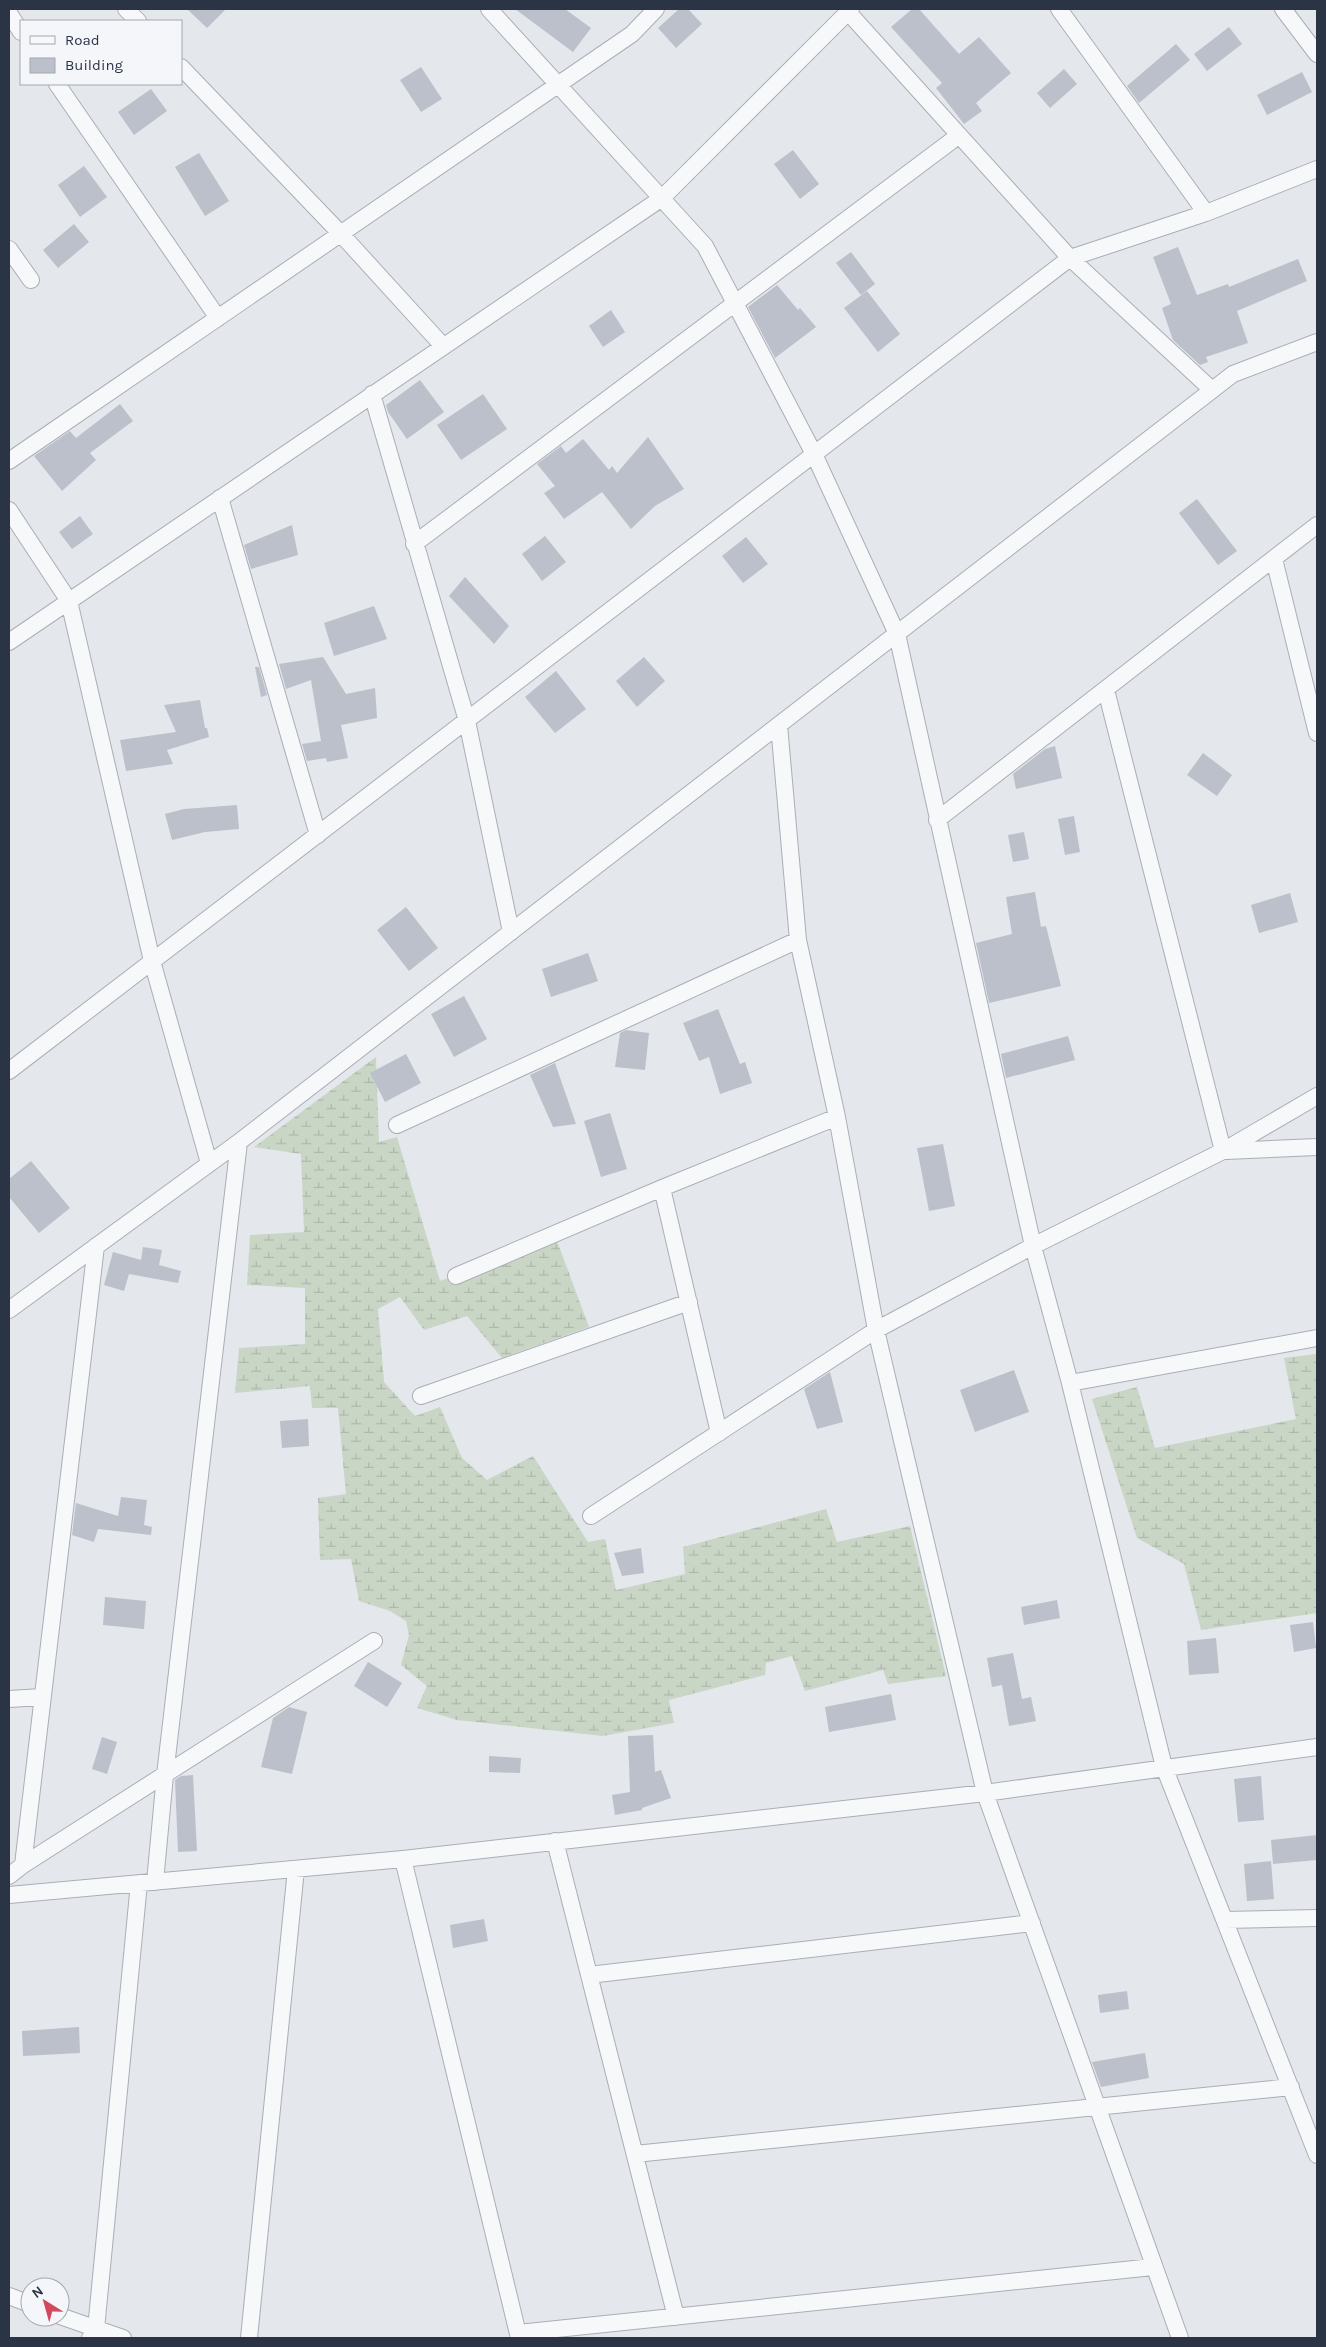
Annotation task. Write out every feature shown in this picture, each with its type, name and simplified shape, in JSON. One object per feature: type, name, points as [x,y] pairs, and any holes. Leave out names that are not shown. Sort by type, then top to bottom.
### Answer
[{"type":"street","points":[[126,9],[137,20]]},
{"type":"street","points":[[489,9],[705,246],[814,454],[897,634],[1033,1246],[1070,1383],[1164,1767],[1317,2155]]},
{"type":"street","points":[[9,461],[632,34],[656,9]]},
{"type":"street","points":[[1059,9],[1206,213]]},
{"type":"street","points":[[1283,9],[1317,54]]},
{"type":"street","points":[[9,642],[662,198],[849,10],[958,136],[1070,258],[1212,390]]},
{"type":"street","points":[[9,14],[20,30]]},
{"type":"street","points":[[182,68],[341,234],[443,346]]},
{"type":"street","points":[[58,85],[218,318]]},
{"type":"street","points":[[414,544],[958,136]]},
{"type":"street","points":[[9,1071],[1070,258],[1206,213],[1317,169]]},
{"type":"street","points":[[9,249],[31,280]]},
{"type":"street","points":[[9,1310],[240,1142],[1212,390],[1234,374],[1317,342]]},
{"type":"street","points":[[372,394],[414,544],[467,721],[511,932]]},
{"type":"street","points":[[220,498],[318,835]]},
{"type":"street","points":[[9,510],[70,601],[152,961],[209,1163]]},
{"type":"street","points":[[938,820],[1317,525]]},
{"type":"street","points":[[1274,559],[1317,734]]},
{"type":"street","points":[[1106,690],[1223,1151]]},
{"type":"street","points":[[779,725],[798,940],[837,1117],[876,1330],[984,1792],[1180,2338]]},
{"type":"street","points":[[397,1125],[798,940]]},
{"type":"street","points":[[591,1516],[876,1330],[1033,1246],[1223,1151],[1317,1096]]},
{"type":"street","points":[[456,1276],[662,1188],[837,1117]]},
{"type":"street","points":[[93,2334],[147,1883],[165,1775],[240,1142]]},
{"type":"street","points":[[1223,1151],[1317,1147]]},
{"type":"street","points":[[662,1188],[719,1433]]},
{"type":"street","points":[[23,1865],[96,1246]]},
{"type":"street","points":[[421,1396],[688,1302]]},
{"type":"street","points":[[1070,1383],[1317,1338]]},
{"type":"street","points":[[9,1876],[23,1865],[374,1641]]},
{"type":"street","points":[[9,1699],[42,1697]]},
{"type":"street","points":[[9,1895],[403,1859],[984,1792],[1317,1747]]},
{"type":"street","points":[[555,1841],[676,2317]]},
{"type":"street","points":[[403,1859],[519,2336],[676,2317],[1153,2267]]},
{"type":"street","points":[[249,2338],[296,1869]]},
{"type":"street","points":[[1225,1920],[1317,1918]]},
{"type":"street","points":[[589,1975],[1032,1924]]},
{"type":"street","points":[[634,2154],[1291,2087]]},
{"type":"street","points":[[70,2321],[93,2334],[123,2338]]},
{"type":"green space","points":[[376,1057],[379,1142],[397,1137],[440,1281],[557,1241],[589,1327],[502,1358],[467,1316],[424,1330],[400,1297],[378,1309],[384,1382],[415,1416],[440,1407],[462,1458],[487,1480],[533,1456],[588,1542],[605,1539],[616,1590],[685,1574],[683,1547],[826,1509],[837,1542],[910,1526],[946,1676],[888,1684],[883,1670],[805,1691],[792,1656],[766,1663],[765,1675],[669,1700],[674,1723],[603,1736],[457,1720],[417,1708],[427,1686],[401,1665],[409,1635],[406,1621],[390,1611],[359,1601],[351,1559],[320,1560],[318,1498],[346,1494],[338,1408],[312,1408],[310,1386],[235,1393],[239,1348],[305,1344],[305,1288],[247,1285],[250,1235],[304,1232],[301,1154],[254,1147]]},
{"type":"green space","points":[[1316,1354],[1317,1613],[1201,1630],[1184,1564],[1137,1538],[1092,1399],[1137,1387],[1155,1448],[1296,1419],[1284,1358]]},
{"type":"building","points":[[187,9],[226,9],[207,28]]},
{"type":"building","points":[[515,9],[565,9],[591,28],[573,52]]},
{"type":"building","points":[[679,9],[688,9],[702,24],[676,48],[658,28]]},
{"type":"building","points":[[912,9],[919,9],[959,54],[979,37],[1011,73],[976,103],[982,111],[964,124],[936,88],[942,83],[891,27]]},
{"type":"building","points":[[1229,27],[1242,44],[1207,71],[1194,54]]},
{"type":"building","points":[[1176,44],[1190,60],[1139,103],[1127,86]]},
{"type":"building","points":[[421,67],[442,99],[421,112],[400,80]]},
{"type":"building","points":[[1064,69],[1077,84],[1050,108],[1037,93]]},
{"type":"building","points":[[1302,72],[1312,92],[1267,115],[1257,95]]},
{"type":"building","points":[[151,89],[167,111],[134,135],[118,112]]},
{"type":"building","points":[[793,150],[819,184],[800,199],[774,164]]},
{"type":"building","points":[[199,153],[229,201],[205,216],[175,167]]},
{"type":"building","points":[[84,166],[107,197],[80,217],[58,185]]},
{"type":"building","points":[[74,224],[89,242],[58,268],[43,250]]},
{"type":"building","points":[[1178,247],[1197,295],[1228,284],[1229,287],[1298,259],[1307,281],[1237,311],[1248,343],[1206,357],[1208,362],[1200,365],[1173,340],[1162,308],[1171,304],[1153,257]]},
{"type":"building","points":[[851,252],[875,284],[861,295],[836,263]]},
{"type":"building","points":[[777,285],[798,310],[800,308],[816,327],[775,358],[748,307]]},
{"type":"building","points":[[867,291],[900,334],[878,352],[844,308]]},
{"type":"building","points":[[611,310],[625,332],[603,347],[589,326]]},
{"type":"building","points":[[420,380],[444,412],[407,439],[388,412],[386,405]]},
{"type":"building","points":[[483,394],[507,429],[461,460],[437,425]]},
{"type":"building","points":[[120,404],[133,421],[90,453],[96,460],[62,491],[34,456],[70,431],[76,438]]},
{"type":"building","points":[[648,437],[684,489],[655,506],[631,529],[602,492],[564,519],[544,493],[555,486],[537,464],[561,446],[566,453],[583,439],[609,470],[612,466],[617,473]]},
{"type":"building","points":[[1197,499],[1237,551],[1218,565],[1179,513]]},
{"type":"building","points":[[80,516],[93,534],[72,549],[59,532]]},
{"type":"building","points":[[292,525],[298,555],[251,569],[244,545]]},
{"type":"building","points":[[545,536],[566,562],[542,581],[522,554]]},
{"type":"building","points":[[746,537],[768,564],[743,583],[722,556]]},
{"type":"building","points":[[465,577],[509,626],[494,644],[449,596]]},
{"type":"building","points":[[374,606],[387,639],[334,656],[324,623]]},
{"type":"building","points":[[323,657],[346,694],[375,688],[377,718],[341,725],[348,758],[327,762],[326,758],[307,761],[302,744],[321,741],[311,680],[286,689],[279,664]]},
{"type":"building","points":[[644,657],[665,681],[637,707],[616,681]]},
{"type":"building","points":[[255,667],[259,667],[267,695],[261,697]]},
{"type":"building","points":[[556,671],[586,709],[555,733],[525,697]]},
{"type":"building","points":[[200,700],[205,728],[207,728],[209,737],[167,750],[173,764],[126,771],[120,740],[176,732],[164,705]]},
{"type":"building","points":[[1055,746],[1062,778],[1016,789],[1013,774],[1045,749]]},
{"type":"building","points":[[1203,753],[1232,775],[1217,796],[1187,775]]},
{"type":"building","points":[[237,805],[239,829],[205,832],[172,840],[165,814],[184,809]]},
{"type":"building","points":[[1074,816],[1080,852],[1065,855],[1058,819]]},
{"type":"building","points":[[1024,832],[1029,859],[1013,862],[1008,835]]},
{"type":"building","points":[[1035,892],[1041,927],[1046,926],[1061,986],[989,1003],[976,943],[1012,934],[1006,897]]},
{"type":"building","points":[[1290,893],[1298,922],[1259,933],[1251,905]]},
{"type":"building","points":[[406,907],[438,948],[409,971],[377,930]]},
{"type":"building","points":[[588,953],[598,981],[551,997],[542,969]]},
{"type":"building","points":[[464,996],[487,1039],[454,1057],[431,1014]]},
{"type":"building","points":[[718,1009],[740,1064],[745,1062],[752,1083],[720,1094],[709,1057],[699,1061],[683,1023]]},
{"type":"building","points":[[626,1030],[649,1033],[645,1070],[615,1067],[620,1033]]},
{"type":"building","points":[[1068,1036],[1075,1060],[1006,1078],[1001,1054]]},
{"type":"building","points":[[406,1054],[421,1083],[385,1102],[370,1073]]},
{"type":"building","points":[[555,1063],[576,1124],[553,1127],[530,1075]]},
{"type":"building","points":[[610,1113],[627,1169],[601,1177],[584,1121]]},
{"type":"building","points":[[943,1144],[955,1206],[929,1211],[917,1148]]},
{"type":"building","points":[[31,1161],[70,1208],[39,1233],[9,1197],[9,1179]]},
{"type":"building","points":[[143,1247],[162,1250],[159,1265],[181,1271],[178,1283],[129,1274],[124,1291],[104,1285],[113,1252],[141,1260]]},
{"type":"building","points":[[1014,1370],[1029,1412],[975,1432],[960,1390]]},
{"type":"building","points":[[830,1372],[843,1422],[817,1429],[804,1389]]},
{"type":"building","points":[[308,1419],[309,1446],[282,1448],[280,1421]]},
{"type":"building","points":[[121,1497],[147,1500],[144,1525],[152,1527],[151,1535],[98,1529],[94,1542],[72,1535],[76,1503],[118,1516]]},
{"type":"building","points":[[641,1548],[644,1573],[622,1576],[614,1553]]},
{"type":"building","points":[[105,1597],[146,1601],[144,1629],[103,1625]]},
{"type":"building","points":[[1057,1600],[1060,1618],[1024,1625],[1021,1607]]},
{"type":"building","points":[[1313,1622],[1316,1648],[1294,1652],[1290,1625]]},
{"type":"building","points":[[1216,1638],[1219,1673],[1189,1675],[1187,1641]]},
{"type":"building","points":[[1013,1653],[1022,1699],[1031,1697],[1036,1721],[1009,1726],[1002,1685],[992,1687],[987,1658]]},
{"type":"building","points":[[368,1662],[402,1683],[387,1707],[354,1686]]},
{"type":"building","points":[[891,1694],[896,1720],[829,1732],[825,1707]]},
{"type":"building","points":[[289,1707],[307,1712],[292,1774],[261,1767],[273,1718]]},
{"type":"building","points":[[653,1735],[655,1772],[661,1770],[671,1798],[642,1808],[642,1810],[615,1815],[612,1795],[630,1792],[628,1736]]},
{"type":"building","points":[[102,1737],[117,1742],[107,1774],[92,1769]]},
{"type":"building","points":[[489,1756],[521,1758],[520,1773],[489,1772]]},
{"type":"building","points":[[193,1775],[197,1851],[178,1852],[175,1780],[181,1776]]},
{"type":"building","points":[[1261,1776],[1264,1820],[1238,1822],[1234,1779]]},
{"type":"building","points":[[1317,1835],[1317,1860],[1273,1864],[1271,1840]]},
{"type":"building","points":[[1271,1861],[1274,1899],[1247,1901],[1244,1864]]},
{"type":"building","points":[[484,1919],[488,1941],[453,1948],[450,1925]]},
{"type":"building","points":[[1127,1991],[1129,2009],[1100,2013],[1098,1995]]},
{"type":"building","points":[[79,2027],[80,2053],[23,2056],[22,2031]]},
{"type":"building","points":[[1145,2053],[1149,2078],[1101,2087],[1092,2062]]}]
